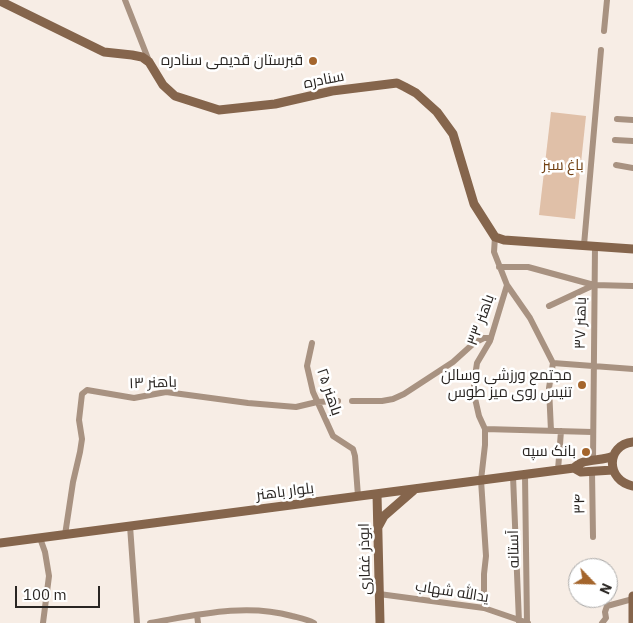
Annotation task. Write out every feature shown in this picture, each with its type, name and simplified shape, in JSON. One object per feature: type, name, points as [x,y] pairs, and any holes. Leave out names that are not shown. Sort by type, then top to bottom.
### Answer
[{"type":"street","points":[[125,0],[149,62]]},
{"type":"street","points":[[604,31],[607,0]]},
{"type":"street","points":[[0,1],[104,52],[142,57],[149,62]]},
{"type":"street","points":[[584,245],[601,50]]},
{"type":"street","name":"سنادره","points":[[149,62],[163,86],[175,96],[219,110],[275,104],[332,91],[356,88],[397,83],[405,87],[416,93],[437,112],[453,134],[474,204],[495,237]]},
{"type":"street","points":[[617,119],[633,120]]},
{"type":"street","points":[[615,140],[633,141]]},
{"type":"street","points":[[616,165],[633,168]]},
{"type":"street","points":[[551,431],[549,388],[553,363],[530,318],[507,285],[494,252],[495,237],[504,240],[633,249]]},
{"type":"street","name":"باهنر ۳۷","points":[[593,460],[595,246]]},
{"type":"street","points":[[499,267],[528,267],[594,285],[633,286]]},
{"type":"street","name":"باهنر ۳۳","points":[[484,608],[486,556],[481,480],[485,429],[474,394],[474,383],[477,363],[491,338],[507,285]]},
{"type":"street","points":[[549,306],[594,285]]},
{"type":"street","points":[[352,401],[382,401],[398,396],[453,362],[474,343],[484,338],[491,338]]},
{"type":"street","name":"باهنر ۲۵","points":[[312,344],[307,366],[313,392],[333,436],[353,450],[358,496]]},
{"type":"street","points":[[553,363],[633,368]]},
{"type":"street","name":"باهنر ۱۳","points":[[65,535],[82,439],[80,420],[82,394],[87,390],[134,398],[166,392],[248,403],[296,406],[317,402],[338,402]]},
{"type":"street","points":[[485,429],[592,432]]},
{"type":"street","points":[[558,470],[561,432]]},
{"type":"street","points":[[613,470],[581,472],[574,468],[578,463],[607,460],[617,450],[631,442],[633,432]]},
{"type":"street","points":[[613,456],[613,470],[621,482],[633,486]]},
{"type":"street","name":"بلوار باهنر","points":[[0,543],[574,468]]},
{"type":"street","name":"۳۴","points":[[592,471],[593,537]]},
{"type":"street","name":"آستانه","points":[[525,475],[528,623]]},
{"type":"street","name":"آستانه","points":[[514,476],[519,621]]},
{"type":"street","points":[[378,528],[384,516],[415,489]]},
{"type":"street","name":"ابوذر غفاری","points":[[377,494],[380,623]]},
{"type":"street","points":[[130,526],[137,623]]},
{"type":"street","points":[[40,538],[45,552],[49,576],[43,623]]},
{"type":"street","name":"یدالله شهاب","points":[[379,594],[484,608],[528,623]]},
{"type":"street","points":[[633,596],[633,623]]},
{"type":"street","points":[[602,623],[606,618],[607,606],[633,599]]},
{"type":"street","points":[[150,623],[209,612],[262,610],[304,618],[314,623]]},
{"type":"street","points":[[197,615],[198,623]]},
{"type":"green space","name":"باغ سبز","points":[[551,112],[586,116],[575,219],[539,215]]},
{"type":"place","name":"قبرستان قدیمی سنادره","points":[[313,61]]},
{"type":"place","name":"مجتمع ورزشی وسالن تنیس روی میز طوس","points":[[582,385]]},
{"type":"place","name":"بانک سپه","points":[[586,452]]}]
